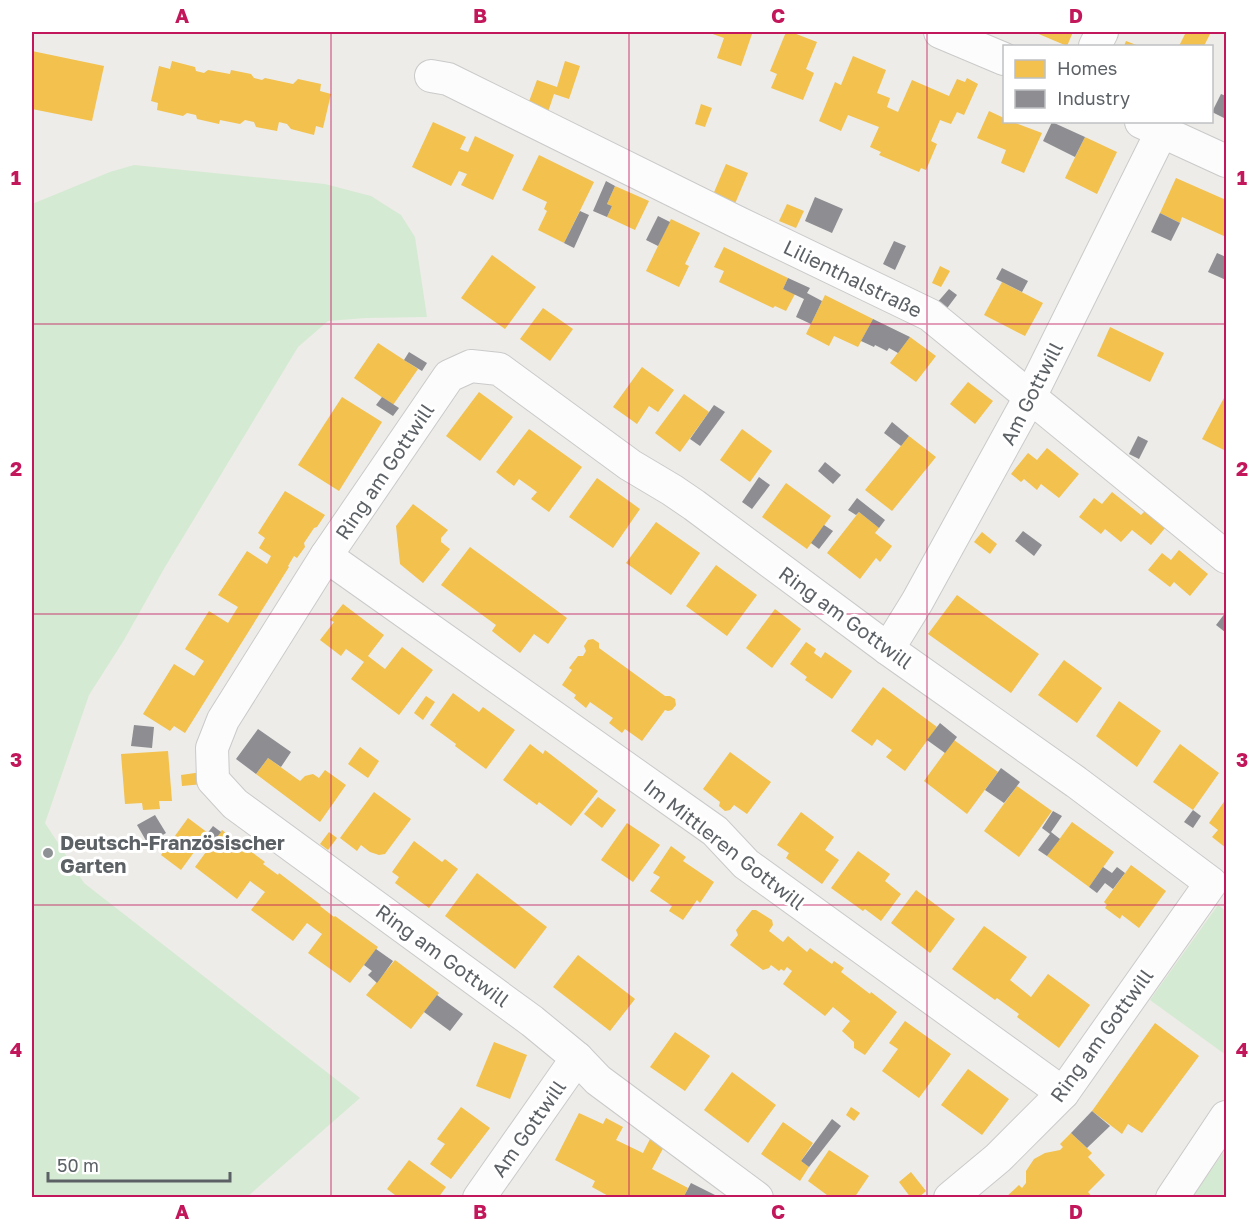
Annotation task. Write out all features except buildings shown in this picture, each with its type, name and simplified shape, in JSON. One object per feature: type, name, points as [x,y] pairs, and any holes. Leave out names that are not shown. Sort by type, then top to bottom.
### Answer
[{"type":"street","points":[[940,32],[1003,58]]},
{"type":"street","name":"Lilienthalstraße","points":[[431,76],[448,79],[930,315],[1227,557]]},
{"type":"street","points":[[1152,126],[1227,161]]},
{"type":"street","name":"Am Gottwill","points":[[888,649],[917,602],[1030,397],[1152,126]]},
{"type":"street","name":"Ring am Gottwill","points":[[757,1197],[598,1080],[577,1058],[532,1020],[235,804],[213,780],[212,748],[223,720],[326,555],[448,376],[471,366],[499,369],[630,465],[694,505],[888,649],[1076,782],[1219,889],[1063,1093],[998,1158],[950,1197]]},
{"type":"street","name":"Im Mittleren Gottwill","points":[[326,555],[715,831],[746,864],[1063,1093]]},
{"type":"street","name":"Am Gottwill","points":[[479,1197],[577,1058]]},
{"type":"street","points":[[1172,1197],[1227,1117]]},
{"type":"green space","points":[[134,165],[325,184],[371,196],[401,215],[415,237],[427,317],[328,321],[298,347],[89,695],[45,823],[84,883],[360,1098],[247,1197],[32,1197],[32,204],[110,172]]},
{"type":"green space","points":[[1218,905],[1226,911],[1226,1055],[1150,1000]]},
{"type":"green space","points":[[1226,1149],[1226,1197],[1192,1197]]},
{"type":"place","name":"Deutsch-Französischer Garten","points":[[48,853]]}]
